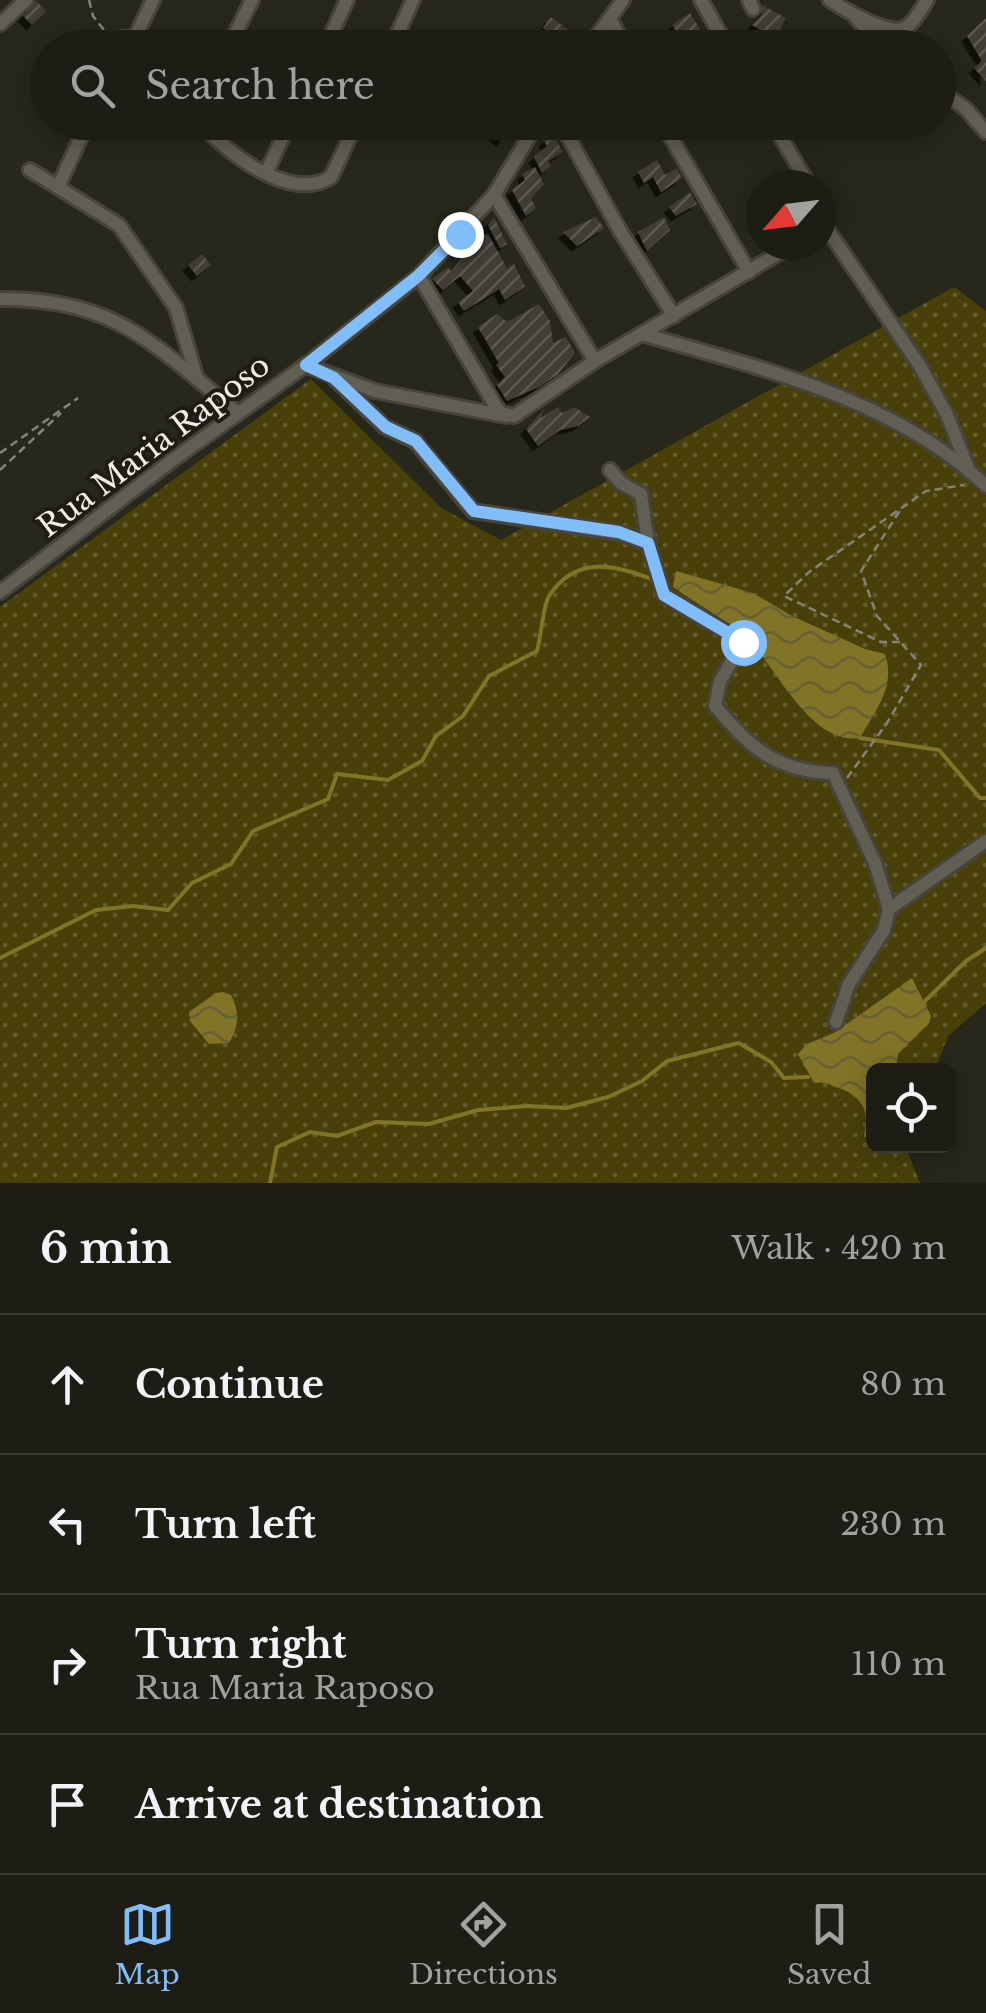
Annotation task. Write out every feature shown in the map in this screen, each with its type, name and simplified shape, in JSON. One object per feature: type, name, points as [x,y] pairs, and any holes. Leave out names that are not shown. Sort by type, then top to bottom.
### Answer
[{"type":"street","points":[[1,20],[26,0]]},
{"type":"street","points":[[142,30],[153,0]]},
{"type":"street","points":[[237,30],[252,0]]},
{"type":"street","points":[[334,30],[348,0]]},
{"type":"street","points":[[400,30],[413,0]]},
{"type":"street","points":[[601,30],[622,0]]},
{"type":"street","points":[[700,0],[718,30]]},
{"type":"street","points":[[830,0],[867,30]]},
{"type":"street","points":[[852,14],[902,30],[927,0]]},
{"type":"street","points":[[610,18],[616,30]]},
{"type":"street","points":[[956,102],[986,132]]},
{"type":"street","points":[[58,187],[80,140]]},
{"type":"street","points":[[219,140],[232,153],[266,173],[299,184],[323,182],[337,167],[349,140]]},
{"type":"street","points":[[266,173],[282,140]]},
{"type":"street","name":"Rua Maria Raposo","points":[[0,592],[306,365],[418,276],[494,196],[527,140]]},
{"type":"street","points":[[570,140],[674,316]]},
{"type":"street","points":[[672,140],[749,272]]},
{"type":"street","points":[[783,140],[800,170]]},
{"type":"street","points":[[30,170],[119,225],[176,308],[196,379]]},
{"type":"street","points":[[494,196],[594,362]]},
{"type":"street","points":[[836,242],[920,366],[947,416],[969,470]]},
{"type":"street","points":[[306,365],[334,378],[431,404],[508,416],[522,413],[594,362],[769,260]]},
{"type":"street","points":[[418,276],[495,405],[508,416]]},
{"type":"street","points":[[0,299],[49,301],[105,314],[136,332],[238,413]]},
{"type":"street","points":[[642,334],[814,385],[923,438],[986,486]]},
{"type":"street","points":[[334,378],[386,427],[416,441],[474,511],[619,532],[648,543]]},
{"type":"street","points":[[610,470],[621,483],[642,494],[648,543],[664,595],[743,642],[720,681],[715,706],[748,744],[801,772],[833,773],[875,862],[888,909],[884,930],[849,984],[836,1022]]},
{"type":"street","points":[[888,909],[986,841]]},
{"type":"path","points":[[89,0],[102,30]]},
{"type":"path","points":[[0,453],[78,398]]},
{"type":"path","points":[[0,470],[67,406]]},
{"type":"path","points":[[900,642],[881,642],[784,596],[809,572],[926,491],[960,485],[986,486]]},
{"type":"path","points":[[840,788],[921,665],[877,616],[861,571],[902,508]]},
{"type":"shaded area","points":[[954,287],[986,311],[986,1003],[948,1036],[938,1063],[866,1063],[866,1153],[908,1153],[920,1183],[0,1183],[0,607],[311,379],[441,508],[501,540]]},
{"type":"water","points":[[676,571],[753,593],[792,616],[885,654],[886,687],[860,738],[843,737],[812,719],[743,635],[673,587]]},
{"type":"water","points":[[912,978],[931,1016],[929,1023],[898,1054],[897,1063],[866,1063],[866,1120],[863,1106],[854,1096],[825,1083],[814,1083],[798,1054],[807,1044],[834,1033]]},
{"type":"water","points":[[223,992],[234,1001],[236,1025],[229,1043],[209,1044],[190,1021],[189,1012]]},
{"type":"building","points":[[36,1],[46,11],[32,25],[23,16]]},
{"type":"building","points":[[762,5],[786,18],[779,30],[761,30],[752,25],[762,14]]},
{"type":"building","points":[[690,13],[701,30],[675,30],[672,25]]},
{"type":"building","points":[[551,17],[568,30],[546,30],[543,28]]},
{"type":"building","points":[[986,18],[986,81],[974,68],[982,61],[967,36]]},
{"type":"building","points":[[556,140],[563,152],[548,161],[551,166],[542,173],[534,157],[547,146],[544,141]]},
{"type":"building","points":[[657,160],[665,175],[677,168],[682,178],[661,192],[653,177],[644,183],[638,172]]},
{"type":"building","points":[[535,167],[544,184],[531,199],[536,208],[526,216],[512,190],[525,180],[522,174]]},
{"type":"building","points":[[690,192],[697,204],[676,216],[669,207]]},
{"type":"building","points":[[494,217],[507,244],[500,248],[488,225]]},
{"type":"building","points":[[596,217],[604,228],[577,246],[563,232]]},
{"type":"building","points":[[664,217],[670,230],[647,251],[638,232]]},
{"type":"building","points":[[488,234],[507,268],[514,264],[525,286],[505,300],[499,289],[464,311],[458,302],[473,291],[460,276],[443,290],[432,279],[448,267],[451,271],[467,252],[464,246]]},
{"type":"building","points":[[202,254],[211,265],[197,276],[188,265]]},
{"type":"building","points":[[539,304],[550,321],[553,343],[566,337],[575,353],[558,374],[507,401],[497,385],[505,377],[478,327],[497,314],[507,322]]},
{"type":"building","points":[[558,407],[562,413],[574,407],[590,417],[578,426],[560,430],[538,446],[526,429],[544,409],[541,418]]},
{"type":"waterway","points":[[0,958],[96,910],[133,906],[168,910],[192,883],[231,864],[253,831],[328,799],[337,774],[388,780],[422,761],[436,736],[463,716],[489,676],[537,651],[549,596],[572,573],[585,568],[613,568],[657,581]]},
{"type":"waterway","points":[[860,738],[939,750],[980,798],[986,798]]},
{"type":"waterway","points":[[924,1002],[966,961],[986,948]]},
{"type":"waterway","points":[[270,1183],[277,1147],[310,1132],[337,1136],[376,1122],[429,1124],[478,1110],[566,1108],[608,1097],[642,1081],[667,1061],[739,1043],[771,1062],[784,1078],[808,1077]]},
{"type":"route","points":[[460,234],[418,276],[306,365],[334,378],[386,427],[416,441],[474,511],[619,532],[648,543],[664,595],[743,642]]}]
